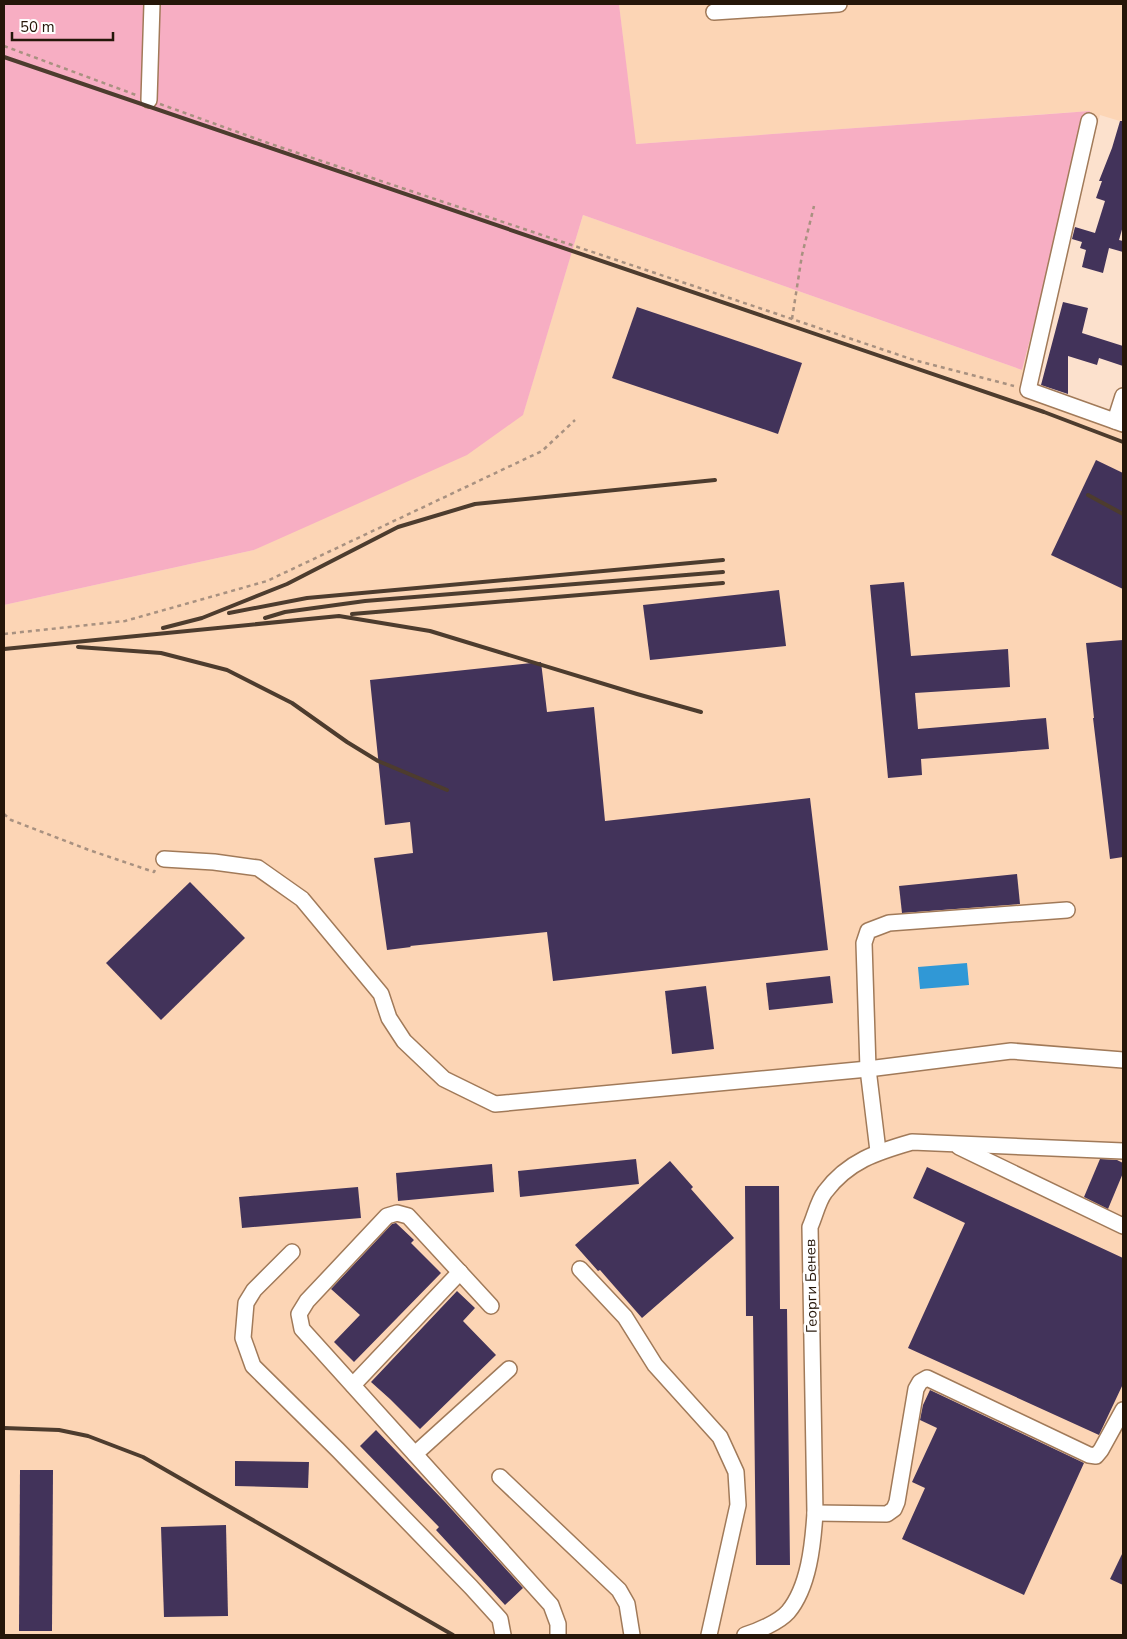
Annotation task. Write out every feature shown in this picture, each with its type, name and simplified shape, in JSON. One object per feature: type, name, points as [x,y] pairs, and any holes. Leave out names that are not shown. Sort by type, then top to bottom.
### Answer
[{"type":"street","points":[[150,100],[152,4]]},
{"type":"street","points":[[714,12],[839,4]]},
{"type":"street","points":[[1089,121],[1028,390],[1119,422],[1123,396]]},
{"type":"street","points":[[164,859],[214,862],[258,868],[302,900],[381,994],[389,1018],[404,1041],[444,1079],[495,1104],[868,1069],[1011,1051],[1123,1060]]},
{"type":"street","points":[[878,1151],[868,1069],[864,943],[868,931],[889,923],[1067,910]]},
{"type":"street","name":"Георги Бенев","points":[[745,1635],[761,1630],[788,1612],[802,1588],[813,1545],[815,1513],[810,1228],[824,1193],[846,1169],[878,1151],[912,1142],[1123,1151]]},
{"type":"street","points":[[953,1144],[1123,1226]]},
{"type":"street","points":[[491,1306],[408,1216],[397,1213],[387,1216],[307,1301],[299,1314],[302,1329],[551,1605],[558,1624],[558,1635]]},
{"type":"street","points":[[292,1252],[254,1290],[246,1304],[243,1338],[253,1366],[338,1450],[471,1587],[500,1619],[503,1635]]},
{"type":"street","points":[[580,1268],[625,1317],[655,1365],[720,1437],[736,1472],[738,1505],[709,1635]]},
{"type":"street","points":[[353,1385],[460,1272]]},
{"type":"street","points":[[415,1454],[509,1369]]},
{"type":"street","points":[[815,1513],[887,1514],[894,1509],[897,1502],[916,1389],[920,1382],[927,1378],[1089,1456],[1096,1456],[1101,1450],[1123,1410]]},
{"type":"street","points":[[500,1477],[619,1590],[627,1604],[632,1635]]},
{"type":"path","points":[[4,46],[268,143],[914,360],[1028,390]]},
{"type":"path","points":[[792,319],[802,255],[814,206]]},
{"type":"path","points":[[4,634],[125,621],[268,581],[542,451],[575,420]]},
{"type":"path","points":[[4,814],[11,820],[89,850],[154,872],[164,859]]},
{"type":"shaded area","points":[[4,4],[619,4],[636,144],[1090,111],[1022,370],[583,215],[523,415],[467,455],[254,550],[4,605]]},
{"type":"shaded area","points":[[619,4],[1123,4],[1123,122],[1100,115],[1030,392],[1123,429],[1123,1635],[4,1635],[4,605],[254,550],[523,414],[583,215],[1022,370],[1090,111],[635,144]]},
{"type":"water","points":[[967,963],[969,985],[920,989],[918,967]]},
{"type":"building","points":[[1120,121],[1123,121],[1123,226],[1119,240],[1123,241],[1123,252],[1109,248],[1103,273],[1082,267],[1086,250],[1080,248],[1082,242],[1072,239],[1075,227],[1095,233],[1105,201],[1096,198],[1102,181],[1099,181]]},
{"type":"building","points":[[1063,302],[1088,308],[1082,333],[1123,346],[1123,366],[1099,358],[1097,365],[1068,356],[1068,394],[1041,385]]},
{"type":"building","points":[[637,307],[802,363],[778,434],[612,378]]},
{"type":"building","points":[[1096,460],[1123,473],[1123,589],[1051,555]]},
{"type":"building","points":[[904,582],[911,656],[1008,649],[1010,687],[915,693],[918,729],[1046,718],[1049,749],[921,759],[922,775],[888,778],[870,585]]},
{"type":"building","points":[[779,590],[786,646],[650,660],[643,605]]},
{"type":"building","points":[[1123,640],[1123,857],[1110,859],[1086,643]]},
{"type":"building","points":[[541,662],[547,712],[594,707],[605,821],[810,798],[828,950],[553,981],[547,932],[387,950],[374,858],[413,853],[410,822],[385,825],[370,680]]},
{"type":"building","points":[[1017,874],[1020,904],[902,913],[899,886]]},
{"type":"building","points":[[190,882],[245,938],[161,1020],[106,963]]},
{"type":"building","points":[[830,976],[833,1003],[769,1010],[766,983]]},
{"type":"building","points":[[706,986],[714,1049],[672,1054],[665,991]]},
{"type":"building","points":[[636,1159],[639,1184],[520,1197],[518,1171]]},
{"type":"building","points":[[1100,1159],[1117,1160],[1123,1163],[1123,1173],[1108,1209],[1084,1197]]},
{"type":"building","points":[[670,1161],[693,1187],[691,1189],[734,1238],[642,1318],[600,1270],[598,1271],[575,1245]]},
{"type":"building","points":[[492,1164],[494,1192],[398,1201],[396,1173]]},
{"type":"building","points":[[927,1167],[1123,1258],[1123,1384],[1099,1435],[908,1348],[965,1223],[913,1198]]},
{"type":"building","points":[[745,1186],[779,1186],[780,1309],[787,1309],[790,1565],[756,1565],[753,1316],[746,1316]]},
{"type":"building","points":[[358,1187],[361,1218],[242,1228],[239,1197]]},
{"type":"building","points":[[396,1223],[414,1240],[411,1243],[441,1273],[354,1362],[334,1342],[360,1315],[331,1289],[392,1224]]},
{"type":"building","points":[[457,1291],[475,1308],[463,1321],[496,1355],[420,1429],[371,1382]]},
{"type":"building","points":[[930,1390],[1084,1463],[1024,1595],[902,1539],[925,1488],[912,1482],[937,1428],[920,1420],[923,1405]]},
{"type":"building","points":[[376,1430],[523,1588],[505,1605],[436,1530],[439,1527],[360,1446]]},
{"type":"building","points":[[235,1461],[309,1462],[308,1488],[235,1486]]},
{"type":"building","points":[[20,1470],[53,1470],[52,1631],[19,1631]]},
{"type":"building","points":[[226,1525],[228,1616],[164,1617],[161,1527]]},
{"type":"building","points":[[1123,1552],[1123,1585],[1110,1579]]},
{"type":"railway","points":[[4,57],[1044,412],[1123,442]]},
{"type":"railway","points":[[163,628],[202,618],[287,584],[398,527],[475,504],[715,480]]},
{"type":"railway","points":[[1088,495],[1123,514]]},
{"type":"railway","points":[[229,613],[307,598],[723,560]]},
{"type":"railway","points":[[265,618],[285,612],[365,601],[723,572]]},
{"type":"railway","points":[[352,614],[723,583]]},
{"type":"railway","points":[[4,649],[339,616],[430,631],[701,712]]},
{"type":"railway","points":[[78,647],[161,653],[227,670],[292,703],[347,742],[378,761],[447,790]]},
{"type":"railway","points":[[4,1428],[59,1430],[88,1436],[143,1457],[453,1635]]}]
